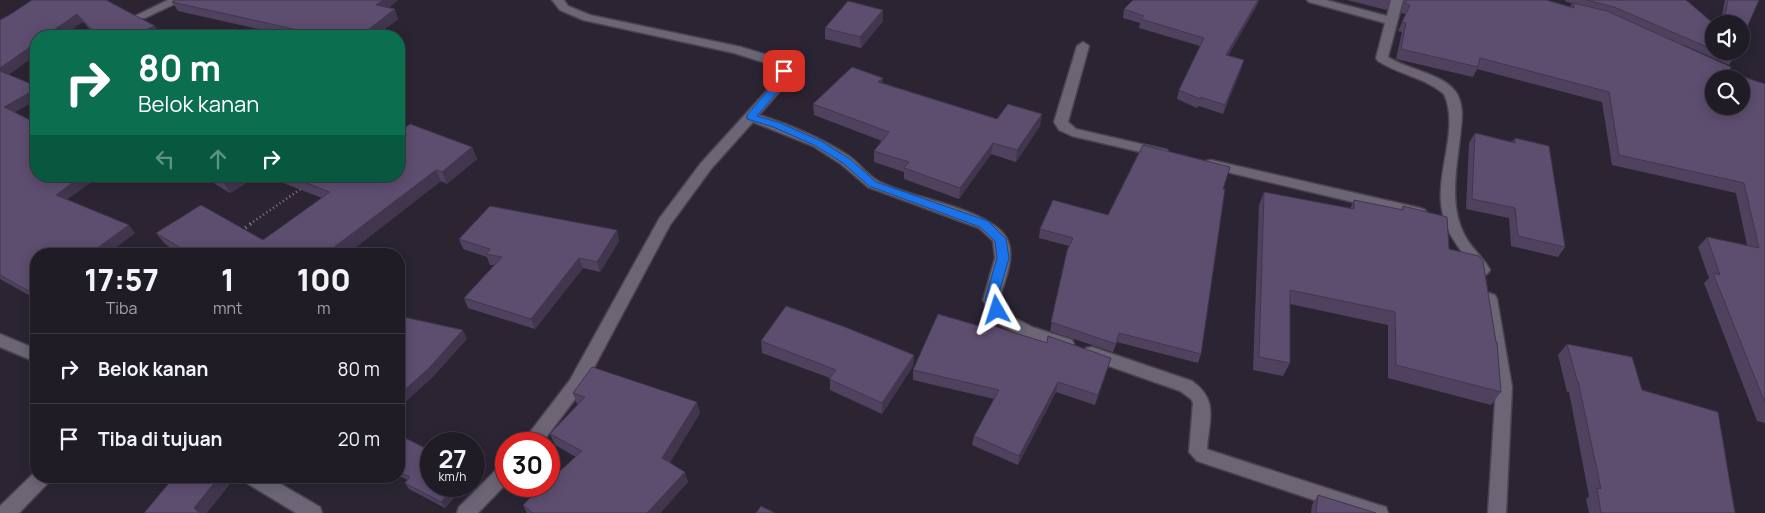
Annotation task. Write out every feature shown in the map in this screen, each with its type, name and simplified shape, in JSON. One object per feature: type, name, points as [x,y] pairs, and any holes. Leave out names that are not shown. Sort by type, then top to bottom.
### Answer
[{"type":"street","points":[[141,16],[177,0]]},
{"type":"street","points":[[539,432],[576,385],[664,223],[706,166],[777,87],[784,71],[770,60],[737,50],[587,18],[564,8],[558,0]]},
{"type":"street","points":[[1313,0],[1392,21]]},
{"type":"street","points":[[1397,0],[1382,58],[1390,65],[1448,90],[1454,97],[1454,136],[1448,201],[1461,242],[1479,263],[1484,274],[1504,387],[1498,513]]},
{"type":"street","points":[[1083,46],[1061,122],[1064,127],[1072,132],[1179,157]]},
{"type":"street","points":[[750,117],[776,125],[818,143],[846,161],[872,184],[984,224],[1000,239],[1003,258],[991,300],[1003,319],[1026,331],[1186,386],[1198,394],[1202,403],[1198,452],[1203,456],[1379,513]]},
{"type":"street","points":[[1198,161],[1453,221]]},
{"type":"street","points":[[0,340],[30,353]]},
{"type":"street","points":[[6,513],[36,483]]},
{"type":"street","points":[[264,483],[313,513]]},
{"type":"street","points":[[466,513],[495,483]]},
{"type":"path","points":[[240,232],[303,187]]},
{"type":"building","points":[[32,0],[106,0],[155,26],[145,30],[92,30],[77,14],[54,30],[30,30],[30,47],[0,68],[0,20]]},
{"type":"building","points":[[175,0],[383,0],[376,5],[395,9],[368,30],[298,30],[172,2]]},
{"type":"building","points":[[1133,0],[1258,0],[1226,55],[1244,60],[1225,105],[1201,97],[1200,99],[1179,90],[1204,38],[1141,19],[1144,16],[1124,9]]},
{"type":"building","points":[[1406,0],[1546,0],[1574,8],[1573,3],[1607,11],[1705,55],[1705,60],[1716,60],[1731,67],[1730,70],[1705,70],[1705,115],[1750,115],[1750,79],[1765,84],[1765,403],[1713,273],[1720,275],[1707,237],[1759,248],[1744,183],[1619,155],[1609,92],[1480,58],[1478,67],[1401,49],[1406,23],[1402,22],[1410,5],[1406,4]]},
{"type":"building","points":[[1586,0],[1686,0],[1705,16],[1705,46],[1614,7]]},
{"type":"building","points":[[1728,0],[1759,0],[1750,20],[1750,15],[1725,15]]},
{"type":"building","points":[[848,1],[883,10],[860,37],[825,28]]},
{"type":"building","points":[[852,67],[883,78],[878,82],[997,119],[1008,104],[1042,114],[1017,150],[993,143],[960,188],[904,168],[909,162],[874,151],[889,132],[813,104]]},
{"type":"building","points":[[0,71],[30,84],[30,92],[4,107],[30,120],[30,182],[74,182],[56,195],[129,225],[97,248],[30,248],[30,292],[0,275]]},
{"type":"building","points":[[410,124],[472,147],[442,172],[436,170],[333,248],[181,248],[156,233],[201,205],[263,240],[330,192],[304,182],[405,182],[405,128]]},
{"type":"building","points":[[1475,133],[1515,143],[1515,138],[1549,146],[1565,247],[1518,236],[1515,208],[1472,199]]},
{"type":"building","points":[[1143,145],[1230,167],[1223,189],[1225,189],[1201,354],[1119,333],[1116,344],[1051,322],[1067,251],[1073,238],[1040,229],[1053,200],[1108,215]]},
{"type":"building","points":[[1264,192],[1354,209],[1354,200],[1403,210],[1403,206],[1447,217],[1449,249],[1479,256],[1483,261],[1497,342],[1501,392],[1396,365],[1395,312],[1290,290],[1290,363],[1259,357]]},
{"type":"building","points":[[490,206],[617,230],[597,262],[579,258],[531,319],[464,298],[502,257],[486,254],[490,249],[459,239]]},
{"type":"building","points":[[786,306],[914,355],[882,403],[829,379],[836,370],[761,341]]},
{"type":"building","points":[[938,314],[979,326],[981,322],[1047,343],[1048,336],[1111,358],[1098,395],[1058,382],[1019,456],[974,436],[999,390],[913,370]]},
{"type":"building","points":[[405,317],[463,330],[429,368],[405,390]]},
{"type":"building","points":[[1567,344],[1632,357],[1642,390],[1718,412],[1735,513],[1601,513],[1597,488],[1601,489],[1578,381]]},
{"type":"building","points":[[592,367],[697,402],[662,458],[685,472],[647,513],[533,513],[523,505],[531,497],[560,497],[560,471],[582,451],[560,439],[560,432],[552,432],[585,397],[573,393]]},
{"type":"building","points":[[405,438],[420,446],[420,491],[405,483],[410,477],[405,475]]},
{"type":"building","points":[[169,483],[214,483],[194,508],[200,513],[144,513]]},
{"type":"building","points":[[1318,495],[1376,513],[1316,513]]},
{"type":"building","points":[[432,497],[445,497],[441,502]]},
{"type":"building","points":[[761,506],[775,513],[756,513]]},
{"type":"route","points":[[784,71],[777,87],[750,117],[776,125],[818,143],[846,161],[872,184],[984,224],[1000,239],[1003,258],[991,300],[997,310]]}]
